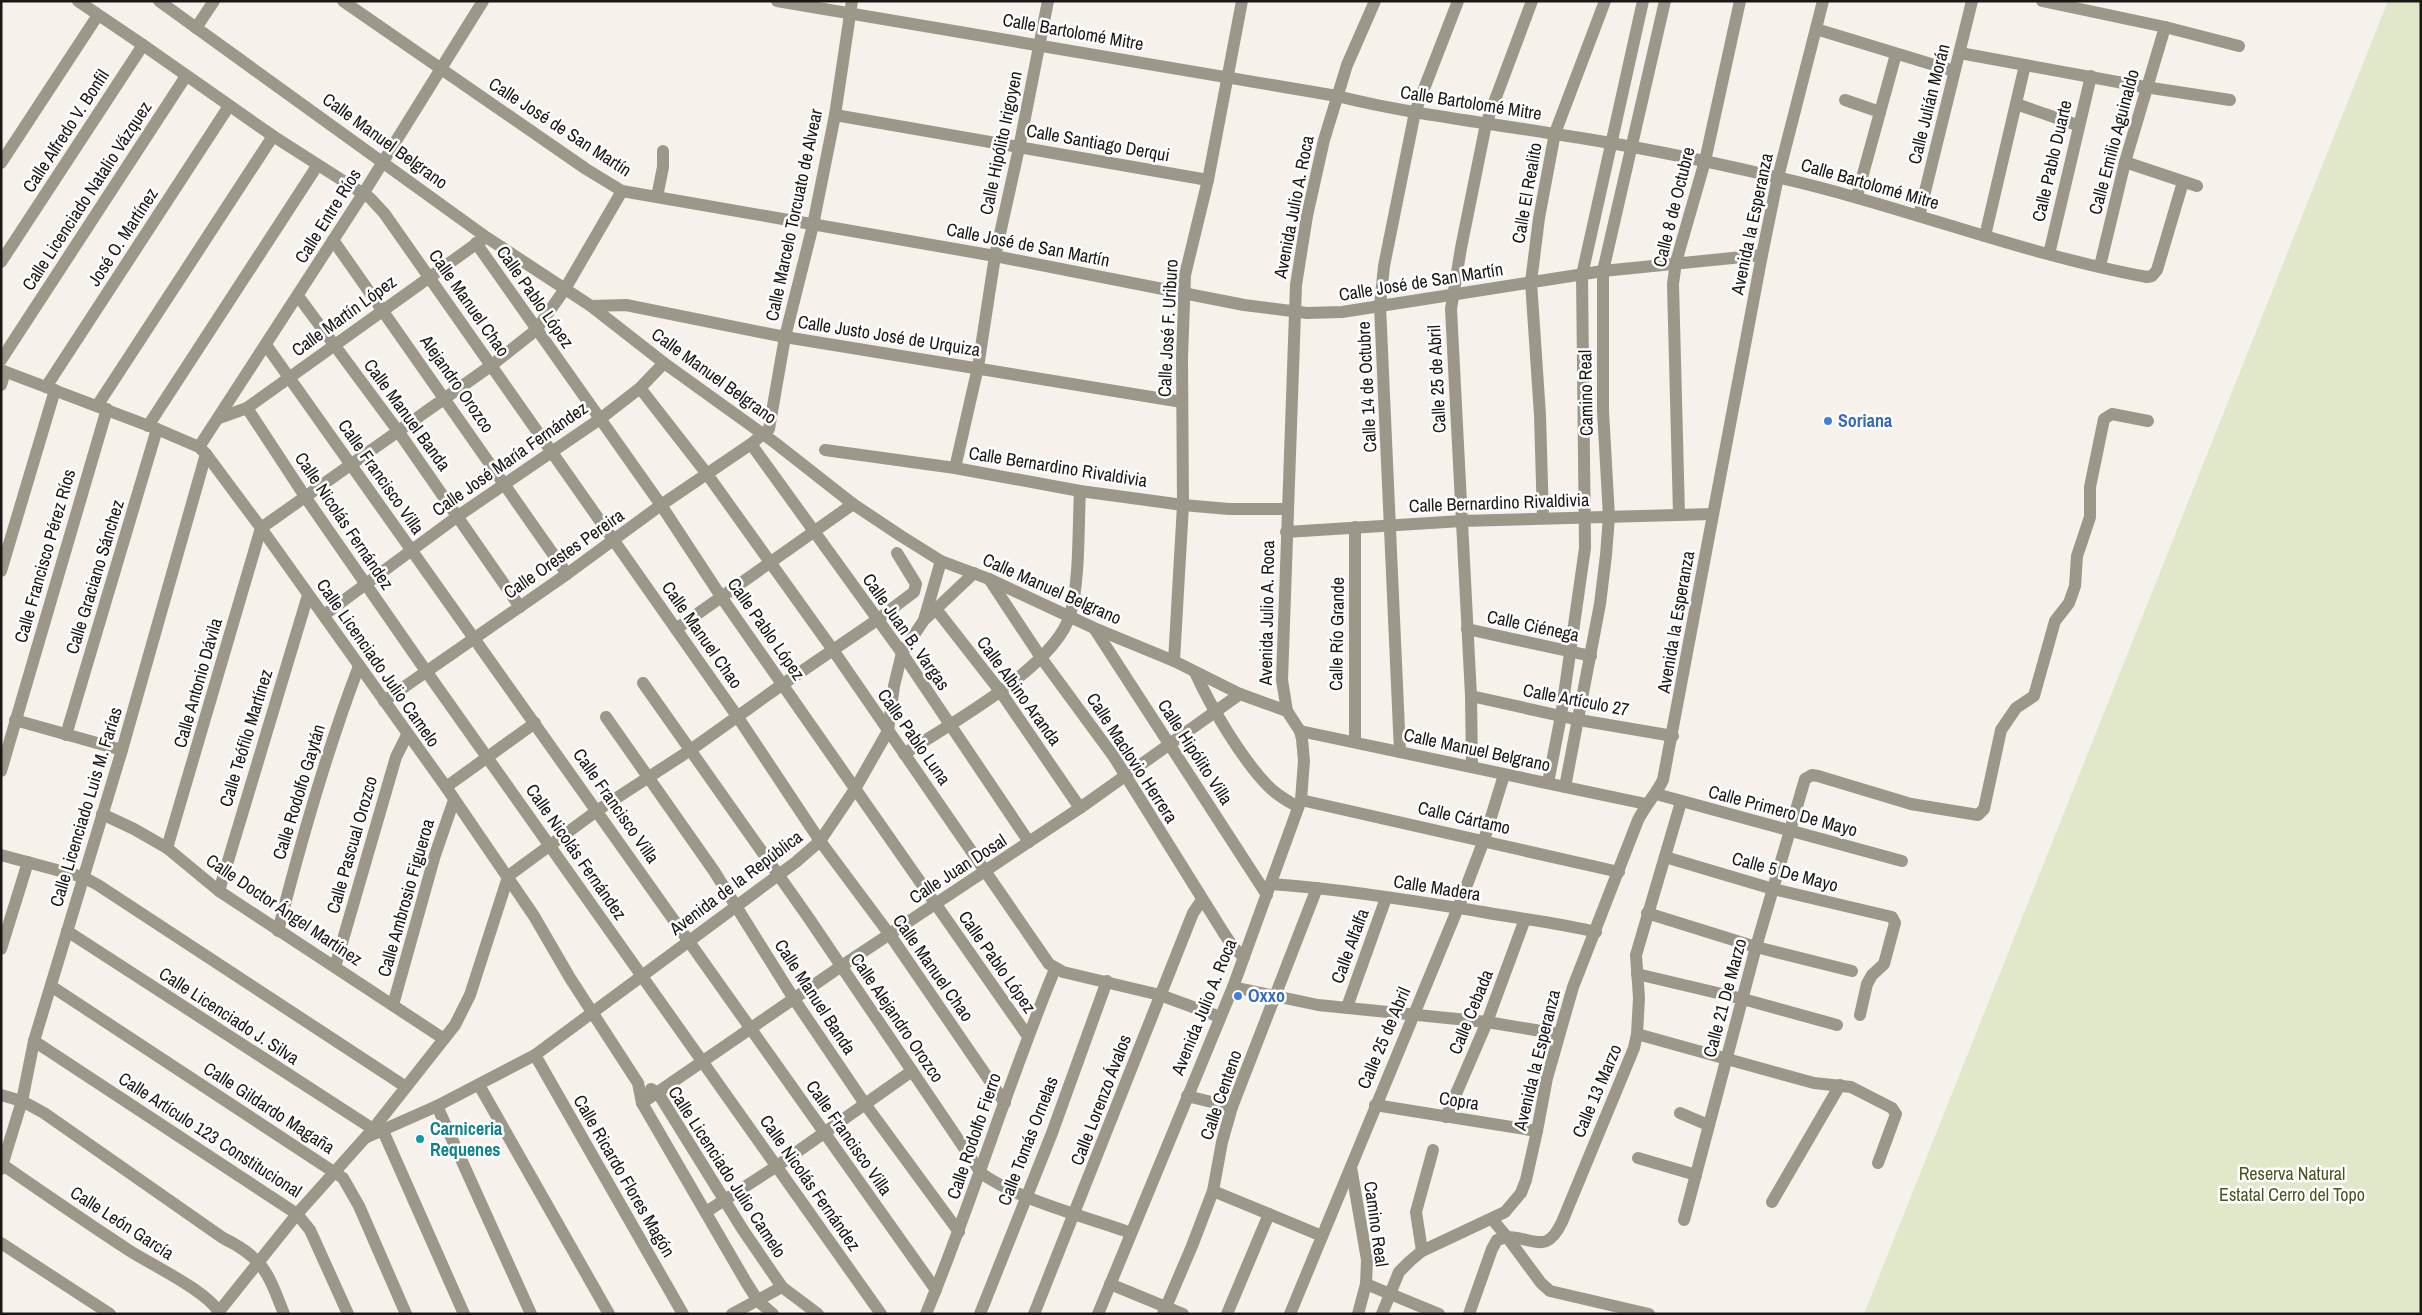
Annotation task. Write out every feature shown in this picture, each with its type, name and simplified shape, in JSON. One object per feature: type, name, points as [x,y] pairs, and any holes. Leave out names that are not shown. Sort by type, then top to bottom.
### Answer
[{"type":"street","name":"Calle Manuel Chao","points":[[78,1],[144,44],[186,76],[317,166],[363,194],[384,213],[615,540],[737,716],[820,841],[890,935],[1005,1102]]},
{"type":"street","name":"Calle Manuel Belgrano","points":[[160,1],[383,160],[481,240],[591,306],[664,363],[763,434],[853,504],[941,560],[990,579],[1094,628],[1174,661],[1240,694],[1286,711]]},
{"type":"street","points":[[196,28],[214,1]]},
{"type":"street","name":"Calle José de San Martín","points":[[343,1],[586,169],[622,191],[995,256],[1244,305],[1294,312],[1325,313],[1604,271],[1676,262],[1762,255]]},
{"type":"street","name":"Calle Entre Ríos","points":[[202,451],[219,418],[363,194],[483,1]]},
{"type":"street","name":"Calle Bartolomé Mitre","points":[[778,1],[851,7],[1038,44],[1337,96],[1379,106],[1555,134],[1705,161],[1856,196],[2049,254],[2152,276],[2156,270],[2183,182]]},
{"type":"street","name":"Calle Hipólito Irigoyen","points":[[955,468],[978,367],[995,256],[1019,148],[1048,1]]},
{"type":"street","name":"Calle José F. Uriburo","points":[[1174,661],[1183,505],[1184,293],[1188,258],[1208,180],[1242,1]]},
{"type":"street","name":"Avenida Julio A. Roca","points":[[1098,1314],[1233,987],[1299,804],[1304,761],[1300,731],[1286,711],[1282,680],[1286,509],[1294,312],[1307,216],[1324,140],[1347,64],[1375,1]]},
{"type":"street","name":"Calle 14 de Octubre","points":[[1400,752],[1380,306],[1384,266],[1415,112],[1458,1]]},
{"type":"street","name":"Calle 25 de Abril","points":[[1472,767],[1471,696],[1451,327],[1453,294],[1486,124],[1532,1]]},
{"type":"street","name":"Calle El Realito","points":[[1543,518],[1540,415],[1531,282],[1544,180],[1555,134],[1604,1]]},
{"type":"street","name":"Camino Real","points":[[1548,783],[1561,716],[1583,564],[1586,516],[1583,438],[1582,275],[1643,1]]},
{"type":"street","name":"Camino Real","points":[[1565,787],[1604,579],[1609,517],[1603,411],[1604,271],[1665,1]]},
{"type":"street","name":"Calle 8 de Octubre","points":[[1679,514],[1673,300],[1676,262],[1705,161],[1740,1]]},
{"type":"street","name":"Avenida la Esperanza","points":[[1492,1219],[1505,1212],[1521,1193],[1526,1180],[1547,1078],[1573,987],[1646,804],[1656,794],[1663,780],[1673,736],[1713,514],[1778,177],[1823,1]]},
{"type":"street","name":"Calle Julián Morán","points":[[1919,216],[1972,1]]},
{"type":"street","points":[[2042,1],[2165,27],[2239,46]]},
{"type":"street","name":"Calle Marcelo Torcuato de Alvear","points":[[763,434],[770,422],[785,337],[813,225],[834,116],[851,7]]},
{"type":"street","points":[[1,162],[98,15]]},
{"type":"street","name":"Calle Emilio Aguinaldo","points":[[2100,266],[2124,162],[2145,87],[2165,27]]},
{"type":"street","points":[[1816,29],[1954,71]]},
{"type":"street","name":"Calle Alfredo V. Bonfil","points":[[1,262],[144,44]]},
{"type":"street","points":[[1960,53],[2145,87],[2230,100]]},
{"type":"street","points":[[1856,196],[1896,54]]},
{"type":"street","points":[[1986,236],[2025,65]]},
{"type":"street","name":"Calle Licenciado Natalio Vázquez","points":[[1,385],[3,367],[186,76]]},
{"type":"street","name":"Calle Pablo Duarte","points":[[2049,254],[2077,125],[2090,76]]},
{"type":"street","points":[[1845,100],[1880,112]]},
{"type":"street","points":[[2016,104],[2077,125]]},
{"type":"street","name":"José O. Martínez","points":[[1,571],[51,389],[229,106]]},
{"type":"street","name":"Calle Santiago Derqui","points":[[834,116],[1208,180]]},
{"type":"street","name":"Calle Francisco Pérez Ríos","points":[[1,770],[102,407],[273,136]]},
{"type":"street","points":[[656,197],[663,167],[663,151]]},
{"type":"street","points":[[2124,162],[2197,186]]},
{"type":"street","name":"Calle Graciano Sánchez","points":[[66,734],[153,427],[317,166]]},
{"type":"street","points":[[261,528],[306,498],[444,396],[492,365],[536,330],[565,289],[622,191]]},
{"type":"street","name":"Alejandro Orozco","points":[[333,240],[568,574]]},
{"type":"street","name":"Calle Martín López","points":[[219,418],[247,408],[481,240]]},
{"type":"street","name":"Calle Pablo López","points":[[481,240],[536,330],[661,505],[722,598],[1027,1035]]},
{"type":"street","name":"Calle Manuel Banda","points":[[298,296],[398,431],[520,607]]},
{"type":"street","name":"Calle Justo José de Urquiza","points":[[591,306],[626,305],[785,337],[978,367],[1182,402]]},
{"type":"street","name":"Calle Francisco Villa","points":[[266,345],[598,810],[936,1290]]},
{"type":"street","name":"Calle José María Fernández","points":[[324,615],[458,516],[505,486],[600,418],[640,388],[664,363]]},
{"type":"street","points":[[3,367],[51,389],[153,427],[202,451]]},
{"type":"street","name":"Calle Pablo Luna","points":[[640,388],[707,474],[772,563],[986,870],[1040,952],[1055,969]]},
{"type":"street","name":"Calle Nicolás Fernández","points":[[247,408],[306,498],[426,671],[881,1314]]},
{"type":"street","name":"Calle 21 De Marzo","points":[[1684,1220],[1756,947],[1805,779],[1812,775],[1911,804],[1965,815],[1978,815],[1984,809],[2001,730],[2016,708],[2034,696],[2055,621],[2069,603],[2075,586],[2077,556],[2090,517],[2090,488],[2104,419],[2112,414],[2148,421]]},
{"type":"street","name":"Calle Orestes Pereira","points":[[384,701],[474,637],[568,574],[661,505],[763,434]]},
{"type":"street","name":"Calle Juan B. Vargas","points":[[750,444],[816,532],[902,653],[1029,842]]},
{"type":"street","name":"Calle Bernardino Rivaldivia","points":[[825,450],[955,468],[1080,491],[1183,505],[1229,509],[1286,509]]},
{"type":"street","name":"Calle Licenciado Julio Camelo","points":[[202,451],[324,615],[446,787],[534,916],[592,1014],[638,1083],[642,1102],[758,1301],[773,1314]]},
{"type":"street","name":"Calle Licenciado Luis M. Farías","points":[[2,1167],[22,1101],[34,1041],[122,750],[202,451]]},
{"type":"street","points":[[904,754],[1000,691],[1042,659],[1059,639],[1070,616],[1074,591],[1080,491]]},
{"type":"street","points":[[676,629],[816,532],[853,504]]},
{"type":"street","name":"Calle Bernardino Rivaldivia","points":[[1286,532],[1462,521],[1586,516],[1713,514]]},
{"type":"street","name":"Calle Río Grande","points":[[1355,527],[1355,742]]},
{"type":"street","name":"Calle Antonio Dávila","points":[[167,848],[261,528]]},
{"type":"street","points":[[219,1313],[297,1214],[334,1171],[374,1132],[406,1087],[455,1025],[470,995],[508,877],[598,810],[689,751],[877,620],[914,592],[916,587],[897,553]]},
{"type":"street","name":"Avenida de la República","points":[[374,1132],[437,1106],[535,1055],[820,841],[855,789],[888,731],[894,686],[902,653],[924,620],[941,560]]},
{"type":"street","points":[[924,620],[974,573]]},
{"type":"street","name":"Calle Maclovio Herrera","points":[[990,579],[1042,659],[1098,734],[1234,948],[1244,957]]},
{"type":"street","name":"Calle Teófilo Martínez","points":[[219,891],[308,594]]},
{"type":"street","name":"Calle Albino Aranda","points":[[936,609],[1000,691],[1080,808]]},
{"type":"street","name":"Calle Hipólito Villa","points":[[1094,628],[1169,743],[1269,890]]},
{"type":"street","name":"Calle Ciénega","points":[[1467,630],[1591,656]]},
{"type":"street","name":"Calle Rodolfo Gaytán","points":[[278,931],[309,813],[340,716],[359,666]]},
{"type":"street","name":"Calle Cártamo","points":[[1195,672],[1215,710],[1260,777],[1279,796],[1299,804],[1484,840],[1619,872]]},
{"type":"street","points":[[643,683],[689,751]]},
{"type":"street","name":"Calle Juan Dosal","points":[[642,1102],[658,1093],[840,967],[1080,808],[1240,694]]},
{"type":"street","name":"Calle Artículo 27","points":[[1471,696],[1579,720],[1673,736]]},
{"type":"street","name":"Calle Manuel Banda","points":[[606,717],[714,871],[794,999],[865,1104],[959,1232]]},
{"type":"street","points":[[16,720],[122,750]]},
{"type":"street","points":[[446,787],[535,723]]},
{"type":"street","name":"Calle Manuel Belgrano","points":[[1300,731],[1646,804]]},
{"type":"street","name":"Calle Pascual Orozco","points":[[335,967],[396,758],[408,735]]},
{"type":"street","name":"Calle Alejandro Orozco","points":[[689,751],[912,1070],[981,1173],[990,1180],[1026,1196],[1131,1233]]},
{"type":"street","name":"Calle 25 de Abril","points":[[1290,1314],[1458,908],[1484,840],[1504,775]]},
{"type":"street","name":"Calle Primero De Mayo","points":[[1656,794],[1902,860]]},
{"type":"street","name":"Calle Ambrosio Figueroa","points":[[393,1005],[435,855],[454,800]]},
{"type":"street","name":"Calle 13 Marzo","points":[[1507,1237],[1550,1241],[1562,1222],[1634,1048],[1638,1034],[1639,998],[1636,955],[1681,802]]},
{"type":"street","name":"Calle Doctor Ángel Martínez","points":[[102,814],[134,829],[167,848],[219,891],[444,1039]]},
{"type":"street","points":[[1,855],[83,877],[112,893],[406,1087]]},
{"type":"street","name":"Calle 5 De Mayo","points":[[1665,857],[1773,889],[1890,916],[1894,920],[1884,964],[1872,975],[1867,984],[1860,1015]]},
{"type":"street","points":[[1,949],[28,862]]},
{"type":"street","name":"Calle Madera","points":[[1269,890],[1317,888],[1560,923],[1596,932]]},
{"type":"street","name":"Calle Centeno","points":[[1164,1310],[1192,1246],[1213,1191],[1222,1142],[1232,1107],[1317,888]]},
{"type":"street","name":"Calle Alfalfa","points":[[1347,1007],[1386,898]]},
{"type":"street","name":"Calle Lorenzo Ávalos","points":[[1034,1314],[1193,913],[1202,900]]},
{"type":"street","points":[[1647,913],[1756,947],[1852,972]]},
{"type":"street","name":"Calle Cebada","points":[[1446,1117],[1488,1022],[1525,919]]},
{"type":"street","name":"Calle Licenciado J. Silva","points":[[67,931],[374,1132]]},
{"type":"street","points":[[1055,969],[1160,995],[1220,1017]]},
{"type":"street","name":"Calle Rodolfo Fierro","points":[[926,1314],[981,1173],[1027,1035],[1055,969]]},
{"type":"street","points":[[1637,974],[1743,999],[1837,1025]]},
{"type":"street","name":"Calle Tomás Ornelas","points":[[980,1314],[1052,1133],[1107,981]]},
{"type":"street","name":"Calle Gildardo Magaña","points":[[51,986],[343,1178],[359,1206],[406,1314]]},
{"type":"street","points":[[1233,987],[1318,1005],[1412,1016],[1488,1022],[1559,1034]]},
{"type":"street","points":[[1638,1034],[1798,1079],[1840,1086],[1862,1092],[1892,1108],[1896,1114],[1878,1163]]},
{"type":"street","name":"Calle Artículo 123 Constitucional","points":[[34,1041],[297,1214],[310,1230],[348,1314]]},
{"type":"street","name":"Calle Ricardo Flores Magón","points":[[535,1055],[683,1314]]},
{"type":"street","points":[[706,1212],[777,1166],[912,1070]]},
{"type":"street","name":"Calle Licenciado Julio Camelo","points":[[638,1083],[658,1093],[757,1252],[782,1287],[818,1314]]},
{"type":"street","points":[[479,1085],[609,1314]]},
{"type":"street","points":[[1772,1202],[1840,1086]]},
{"type":"street","points":[[1,1095],[22,1101],[44,1113],[223,1238],[244,1248],[260,1262],[271,1281],[284,1314]]},
{"type":"street","points":[[1187,1096],[1232,1107]]},
{"type":"street","name":"Copra","points":[[1375,1105],[1537,1131]]},
{"type":"street","points":[[437,1106],[531,1314]]},
{"type":"street","points":[[1680,1113],[1708,1125]]},
{"type":"street","points":[[374,1132],[464,1314]]},
{"type":"street","points":[[1422,1252],[1416,1212],[1433,1150]]},
{"type":"street","points":[[1638,1158],[1696,1175]]},
{"type":"street","name":"Calle León García","points":[[2,1167],[187,1286],[219,1313]]},
{"type":"street","name":"Camino Real","points":[[1350,1168],[1367,1260],[1366,1284],[1358,1314]]},
{"type":"street","points":[[1213,1191],[1322,1236]]},
{"type":"street","points":[[1227,1314],[1269,1214]]},
{"type":"street","points":[[1492,1219],[1541,1283],[1550,1291],[1649,1314]]},
{"type":"street","name":"Camino Real","points":[[1382,1314],[1399,1272],[1422,1252],[1492,1219]]},
{"type":"street","points":[[1469,1314],[1492,1249],[1497,1240],[1507,1237]]},
{"type":"street","points":[[1,1243],[110,1314]]},
{"type":"street","points":[[1110,1284],[1164,1310],[1183,1314]]},
{"type":"street","points":[[1366,1284],[1439,1314]]},
{"type":"street","points":[[732,1314],[782,1287]]},
{"type":"green space","name":"Reserva Natural Estatal Cerro del Topo","points":[[2388,1],[2421,1],[2421,1314],[1864,1314]]},
{"type":"place","name":"Soriana","points":[[1828,421]]},
{"type":"place","name":"Oxxo","points":[[1238,996]]},
{"type":"place","name":"Carniceria Requenes","points":[[420,1139]]}]
